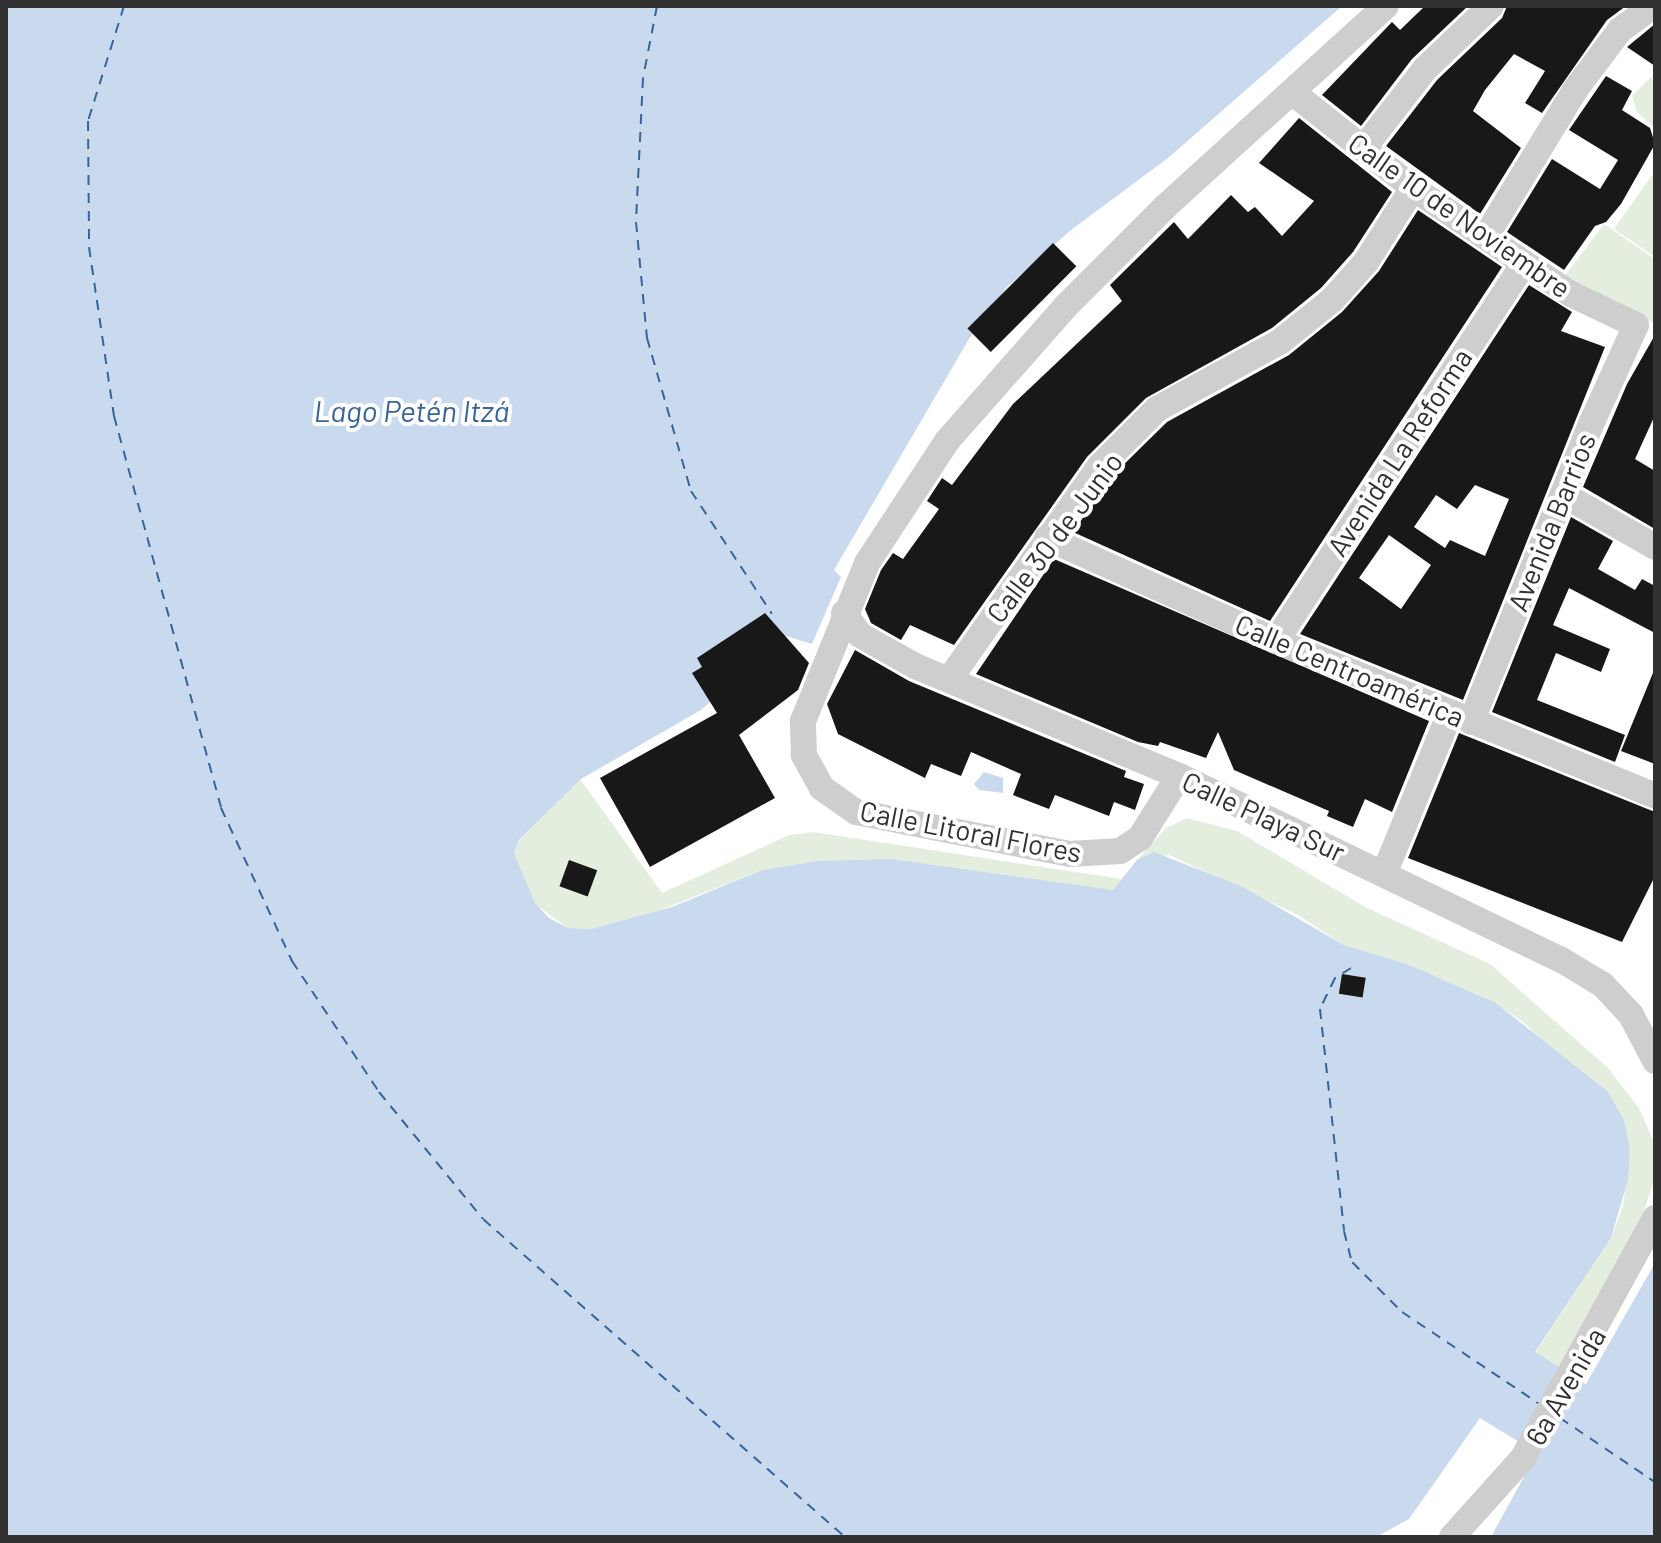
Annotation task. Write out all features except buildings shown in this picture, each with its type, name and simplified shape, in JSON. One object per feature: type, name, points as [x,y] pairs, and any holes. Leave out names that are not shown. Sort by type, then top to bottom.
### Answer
[{"type":"street","name":"Calle Litoral Flores","points":[[1179,776],[1140,838],[1120,851],[1097,855],[856,812],[822,788],[804,755],[803,721],[844,613],[867,563],[947,441],[1065,307],[1386,6]]},
{"type":"street","points":[[1363,149],[1425,69],[1491,6]]},
{"type":"street","points":[[1486,236],[1575,90],[1620,30],[1653,6]]},
{"type":"street","name":"Calle 10 de Noviembre","points":[[1292,92],[1413,188],[1571,294],[1636,325]]},
{"type":"street","name":"Calle 30 de Junio","points":[[951,677],[1100,466],[1157,409],[1281,341],[1332,300],[1366,262],[1413,188]]},
{"type":"street","name":"Avenida La Reforma","points":[[1276,641],[1524,263]]},
{"type":"street","name":"Avenida Barrios","points":[[1384,874],[1461,718],[1564,495],[1636,325]]},
{"type":"street","points":[[1564,495],[1655,547]]},
{"type":"street","name":"Calle Centroamérica","points":[[1047,538],[1276,641],[1655,796]]},
{"type":"street","name":"Calle Playa Sur","points":[[844,613],[860,635],[915,666],[951,677],[1179,776],[1384,874],[1603,985],[1631,1015],[1655,1061]]},
{"type":"street","name":"6a Avenida","points":[[1452,1537],[1523,1458],[1569,1380],[1655,1218]]},
{"type":"green space","points":[[1651,77],[1655,87],[1655,128],[1637,112],[1632,96]]},
{"type":"green space","points":[[1655,171],[1655,257],[1614,229]]},
{"type":"green space","points":[[1604,224],[1655,259],[1655,324],[1564,277]]},
{"type":"green space","points":[[580,779],[662,893],[789,835],[813,832],[1122,879],[1114,890],[762,870],[650,914],[591,929],[568,928],[535,904],[514,853],[519,841]]},
{"type":"green space","points":[[1187,818],[1237,831],[1365,907],[1490,964],[1608,1068],[1639,1108],[1653,1140],[1655,1177],[1644,1211],[1558,1367],[1535,1353],[1611,1238],[1623,1206],[1630,1151],[1528,1026],[1496,1003],[1410,965],[1344,945],[1298,915],[1169,855],[1137,860],[1166,828]]},
{"type":"water","name":"Lago Petén Itzá","points":[[6,6],[1342,6],[1168,158],[1071,230],[1007,287],[969,339],[834,570],[841,577],[812,644],[786,636],[701,710],[581,779],[519,840],[514,853],[535,903],[549,918],[568,928],[591,929],[672,907],[762,870],[819,861],[891,859],[1113,890],[1137,860],[1154,852],[1243,887],[1344,945],[1410,965],[1496,1003],[1608,1092],[1624,1120],[1630,1151],[1628,1180],[1611,1238],[1535,1352],[1586,1384],[1655,1263],[1655,1537],[1491,1537],[1537,1453],[1480,1418],[1409,1519],[1376,1537],[6,1537]]},
{"type":"water","points":[[984,772],[1003,778],[1003,793],[979,790],[974,784]]},
{"type":"ferry route","points":[[124,6],[88,121],[89,247],[114,416],[221,808],[292,961],[379,1092],[483,1219],[845,1537]]},
{"type":"ferry route","points":[[657,6],[643,78],[636,222],[647,338],[691,491],[772,614]]},
{"type":"ferry route","points":[[1351,968],[1335,978],[1320,1009],[1344,1231],[1352,1262],[1402,1312],[1538,1403]]},
{"type":"ferry route","points":[[1560,1418],[1655,1482]]}]
